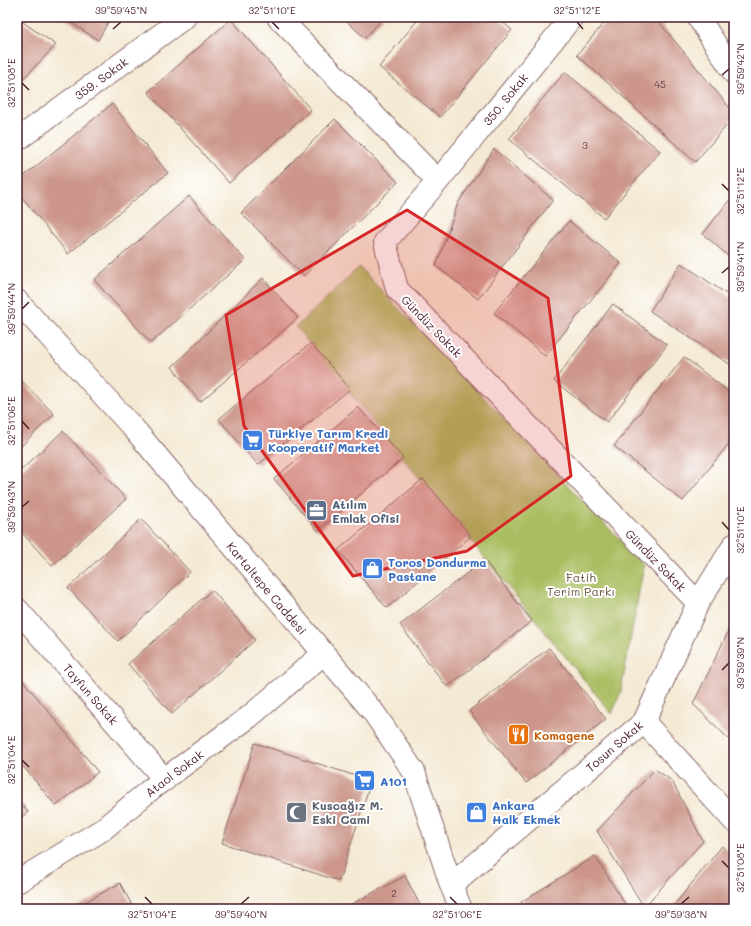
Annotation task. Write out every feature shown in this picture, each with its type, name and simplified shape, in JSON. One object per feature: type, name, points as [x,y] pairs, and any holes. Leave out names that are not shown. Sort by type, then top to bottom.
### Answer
[{"type":"street","name":"359. Sokak","points":[[17,140],[185,17]]},
{"type":"street","points":[[278,17],[438,181]]},
{"type":"street","name":"350. Sokak","points":[[438,181],[572,17]]},
{"type":"street","points":[[698,17],[734,73]]},
{"type":"street","name":"Gündüz Sokak","points":[[438,181],[385,242],[397,289],[698,603]]},
{"type":"street","name":"Kartaltepe Caddesi","points":[[17,302],[135,430],[374,713],[414,772],[461,909]]},
{"type":"street","name":"Tosun Sokak","points":[[452,885],[644,722],[698,603],[734,545]]},
{"type":"street","name":"Tayfun Sokak","points":[[17,609],[165,780]]},
{"type":"street","name":"Ataol Sokak","points":[[17,882],[102,830],[152,789],[249,717],[323,654]]},
{"type":"street","points":[[644,722],[734,821]]},
{"type":"highlighted area","points":[[407,210],[548,298],[571,476],[467,551],[353,576],[244,426],[226,315]]},
{"type":"green space","name":"Fatih Terim Parkı","points":[[359,267],[644,565],[621,691],[612,714],[296,327]]},
{"type":"building","points":[[62,17],[111,17],[98,40]]},
{"type":"building","points":[[342,17],[384,17],[365,38]]},
{"type":"building","points":[[420,17],[496,17],[512,30],[440,117],[379,67]]},
{"type":"building","points":[[609,17],[655,17],[734,113],[734,117],[695,162],[577,55]]},
{"type":"building","points":[[17,18],[56,45],[17,85]]},
{"type":"building","points":[[231,19],[311,110],[229,183],[148,92]]},
{"type":"building","points":[[565,72],[660,151],[604,218],[509,139]]},
{"type":"building","points":[[112,104],[168,173],[68,254],[17,191],[17,182]]},
{"type":"building","points":[[335,119],[398,182],[304,276],[241,213]]},
{"type":"building","points":[[494,149],[553,200],[478,299],[436,266],[458,203]]},
{"type":"building","points":[[734,194],[734,261],[703,234]]},
{"type":"building","points":[[189,196],[245,260],[151,343],[94,280]]},
{"type":"building","points":[[569,221],[621,263],[545,356],[494,313]]},
{"type":"building","points":[[681,263],[734,299],[734,367],[650,311]]},
{"type":"building","points":[[263,278],[298,318],[200,402],[172,367]]},
{"type":"building","points":[[613,304],[667,345],[607,422],[554,381]]},
{"type":"building","points":[[311,343],[350,389],[258,465],[219,419]]},
{"type":"building","points":[[684,357],[734,396],[734,437],[683,501],[614,446]]},
{"type":"building","points":[[17,376],[54,414],[17,450]]},
{"type":"building","points":[[358,407],[403,458],[318,531],[274,479]]},
{"type":"building","points":[[63,431],[126,499],[52,566],[17,527],[17,474]]},
{"type":"building","points":[[423,479],[471,536],[387,608],[338,550]]},
{"type":"building","points":[[141,519],[190,572],[118,641],[68,588]]},
{"type":"building","points":[[484,560],[532,621],[447,687],[400,625]]},
{"type":"building","points":[[212,590],[255,640],[172,714],[128,664]]},
{"type":"building","points":[[734,620],[734,736],[730,740],[693,704]]},
{"type":"building","points":[[549,648],[606,719],[526,783],[469,711]]},
{"type":"building","points":[[17,673],[98,772],[56,806],[17,759]]},
{"type":"building","name":"Kuscağız M. Eski Cami","points":[[255,743],[371,781],[339,881],[222,843]]},
{"type":"building","points":[[655,769],[672,781],[703,841],[644,907],[597,831]]},
{"type":"building","points":[[17,798],[28,812],[17,821]]},
{"type":"building","points":[[722,846],[734,856],[734,909],[671,909]]},
{"type":"building","points":[[595,856],[628,909],[526,909],[521,902]]},
{"type":"building","points":[[405,876],[422,909],[342,909]]},
{"type":"building","points":[[120,883],[134,909],[73,909]]},
{"type":"place","name":"Türkiye Tarım Kredi Kooperatif Market","points":[[253,440]]},
{"type":"place","name":"Atılım Emlak Ofisi","points":[[317,511]]},
{"type":"place","name":"Toros Dondurma Pastane","points":[[373,569]]},
{"type":"place","name":"Komagene","points":[[518,735]]},
{"type":"place","name":"A101","points":[[364,781]]},
{"type":"place","name":"Kuscağız M. Eski Cami","points":[[297,812]]},
{"type":"place","name":"Ankara Halk Ekmek","points":[[476,812]]}]
